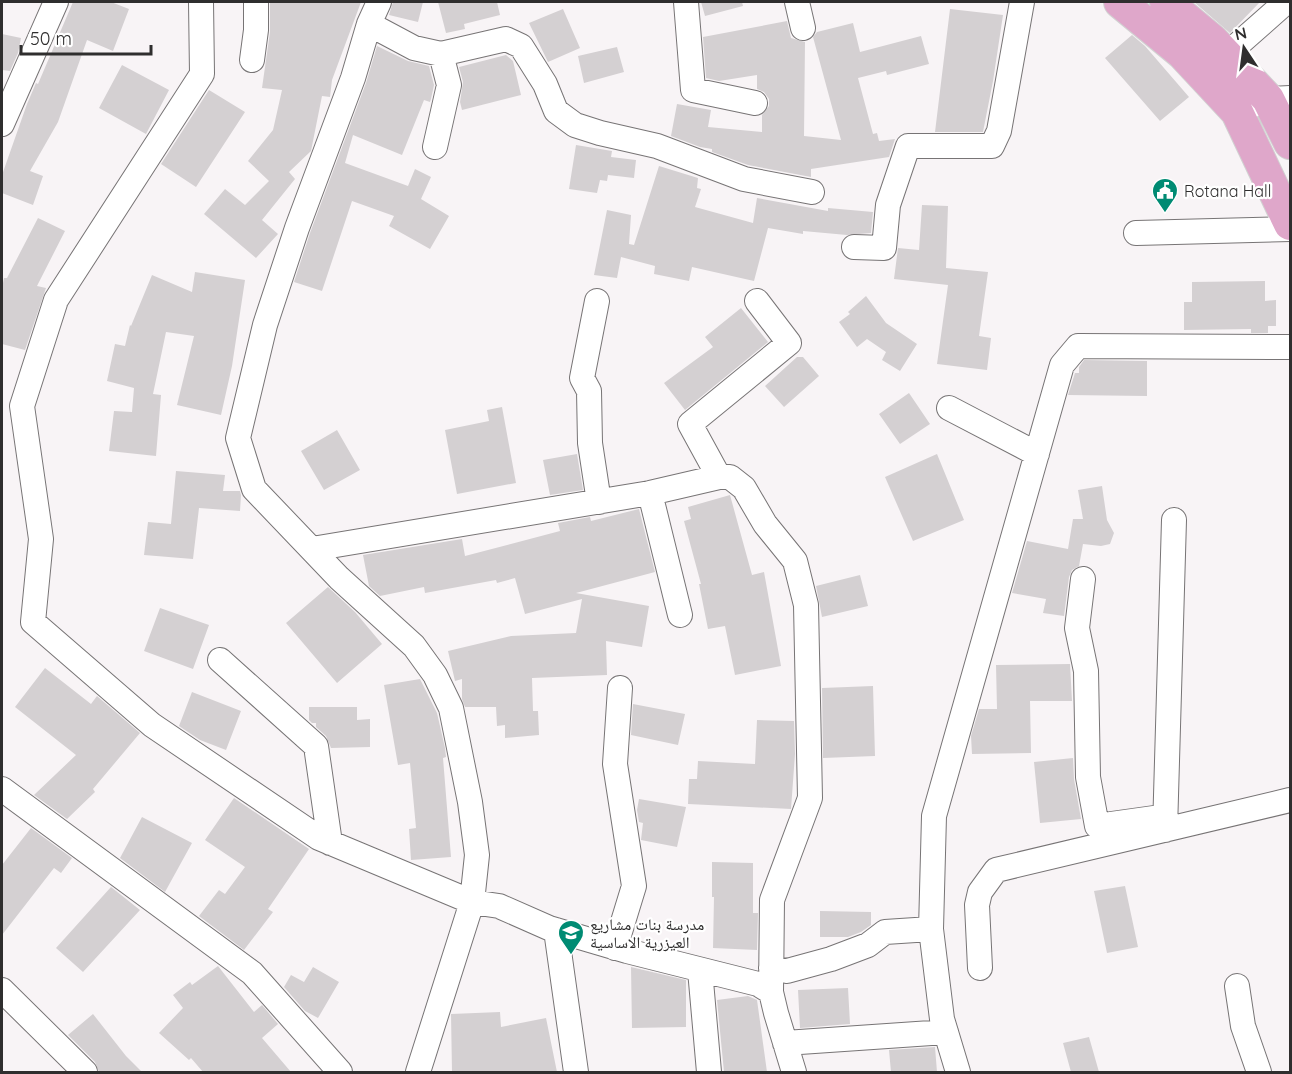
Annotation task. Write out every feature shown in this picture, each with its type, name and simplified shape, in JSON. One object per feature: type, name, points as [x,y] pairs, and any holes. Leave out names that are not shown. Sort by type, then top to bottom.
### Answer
[{"type":"main road","points":[[1120,2],[1182,53],[1237,112],[1290,224]]},
{"type":"main road","points":[[1166,2],[1279,99],[1290,143]]},
{"type":"street","points":[[2,124],[56,2]]},
{"type":"street","points":[[201,2],[202,74],[56,300],[22,406],[41,539],[33,622],[152,725],[319,838],[472,902],[499,906],[556,930],[615,948],[758,984],[787,971],[831,959],[868,945],[885,933],[931,929]]},
{"type":"street","points":[[252,60],[256,30],[256,2]]},
{"type":"street","points":[[379,2],[369,24],[353,78],[297,228],[265,325],[238,438],[254,489],[339,578],[414,646],[435,675],[451,708],[470,802],[477,855],[472,902],[417,1072]]},
{"type":"street","points":[[686,2],[693,90],[755,103]]},
{"type":"street","points":[[797,2],[803,28]]},
{"type":"street","points":[[854,247],[884,248],[888,205],[908,146],[921,144],[992,146],[999,131],[1022,2]]},
{"type":"street","points":[[1226,55],[1286,2]]},
{"type":"street","points":[[369,24],[414,48],[441,54],[506,39],[521,46],[545,84],[556,111],[575,125],[657,146],[744,179],[812,192]]},
{"type":"street","points":[[435,147],[450,86],[441,54]]},
{"type":"street","points":[[1237,112],[1279,99]]},
{"type":"street","points":[[1136,233],[1290,229]]},
{"type":"street","points":[[597,301],[582,378],[589,391],[590,443],[599,502]]},
{"type":"street","points":[[719,477],[690,424],[789,343],[757,301]]},
{"type":"street","points":[[958,1072],[942,1019],[931,929],[934,816],[1062,365],[1078,346],[1290,347]]},
{"type":"street","points":[[949,408],[1037,454]]},
{"type":"street","points":[[312,549],[650,493],[719,477],[730,477],[744,488],[765,524],[795,561],[806,605],[810,798],[772,900],[771,980],[794,1072]]},
{"type":"street","points":[[650,493],[680,615]]},
{"type":"street","points":[[1165,823],[1174,520]]},
{"type":"street","points":[[1083,579],[1077,628],[1086,671],[1088,777],[1097,826],[1165,823]]},
{"type":"street","points":[[220,660],[316,746],[330,843]]},
{"type":"street","points":[[615,948],[634,886],[615,764],[620,688]]},
{"type":"street","points":[[2,789],[252,974],[340,1072]]},
{"type":"street","points":[[980,968],[977,905],[980,892],[996,870],[1165,823],[1290,800]]},
{"type":"street","points":[[556,930],[576,1072]]},
{"type":"street","points":[[700,970],[709,1072]]},
{"type":"street","points":[[1237,986],[1243,1026],[1259,1072]]},
{"type":"street","points":[[2,990],[85,1072]]},
{"type":"street","points":[[785,1043],[946,1032]]},
{"type":"building","points":[[73,2],[111,2],[129,9],[113,51],[87,40],[58,122],[30,171],[43,176],[33,205],[2,193],[2,175],[27,104],[36,83],[38,84]]},
{"type":"building","points":[[270,2],[361,2],[332,80],[330,97],[322,96],[311,151],[289,172],[295,179],[262,220],[278,234],[256,258],[204,214],[225,189],[245,205],[269,181],[248,161],[273,130],[282,90],[262,88],[270,32]]},
{"type":"building","points":[[393,2],[423,2],[418,22],[389,15]]},
{"type":"building","points":[[438,2],[497,2],[500,15],[464,24],[465,29],[446,33]]},
{"type":"building","points":[[701,2],[742,2],[743,6],[705,16]]},
{"type":"building","points":[[1194,2],[1260,2],[1230,33]]},
{"type":"building","points":[[563,9],[580,48],[548,62],[529,23]]},
{"type":"building","points":[[950,9],[1003,15],[983,132],[935,132]]},
{"type":"building","points":[[787,21],[791,38],[805,42],[804,136],[841,140],[813,37],[817,32],[853,23],[860,52],[921,36],[929,64],[887,75],[886,71],[858,78],[873,134],[877,133],[879,141],[895,139],[889,157],[811,169],[811,177],[748,165],[712,152],[712,149],[671,136],[677,104],[711,110],[708,127],[762,132],[762,115],[769,106],[769,99],[764,92],[757,89],[757,75],[719,81],[706,78],[703,37]]},
{"type":"building","points":[[2,34],[21,38],[18,53],[10,71],[2,70]]},
{"type":"building","points":[[1132,35],[1145,46],[1189,97],[1160,121],[1105,58]]},
{"type":"building","points":[[377,46],[408,61],[429,66],[434,85],[431,99],[430,102],[424,100],[402,155],[353,135],[345,163],[408,186],[415,169],[431,177],[421,199],[449,216],[430,249],[389,226],[394,216],[352,201],[322,291],[294,282],[366,83]]},
{"type":"building","points":[[617,47],[624,72],[584,83],[578,56]]},
{"type":"building","points":[[506,55],[513,61],[521,95],[462,110],[460,102],[463,82],[459,67]]},
{"type":"building","points":[[122,65],[169,90],[146,134],[99,108]]},
{"type":"building","points":[[209,90],[245,112],[196,187],[161,164]]},
{"type":"building","points":[[576,145],[612,151],[611,157],[636,160],[634,178],[608,175],[607,181],[600,180],[597,193],[569,189]]},
{"type":"building","points":[[659,166],[698,178],[697,188],[701,189],[695,207],[753,223],[757,198],[828,211],[828,208],[873,212],[871,233],[847,235],[803,231],[803,234],[768,228],[754,281],[692,267],[689,281],[654,274],[655,266],[621,257],[617,278],[594,275],[607,210],[631,215],[629,244],[634,245]]},
{"type":"building","points":[[922,205],[948,206],[946,268],[988,272],[979,336],[991,338],[987,370],[937,364],[948,285],[894,279],[898,248],[919,250]]},
{"type":"building","points":[[38,218],[65,231],[37,286],[46,288],[25,350],[2,344],[2,288],[4,278],[7,278]]},
{"type":"building","points":[[195,272],[245,280],[232,366],[221,415],[177,405],[194,336],[166,332],[153,394],[161,395],[156,456],[109,451],[114,411],[132,412],[134,388],[107,381],[115,344],[125,346],[130,325],[152,275],[192,292]]},
{"type":"building","points":[[1265,281],[1265,301],[1276,300],[1276,326],[1268,326],[1268,333],[1251,333],[1251,329],[1184,330],[1184,302],[1192,302],[1192,282]]},
{"type":"building","points":[[866,296],[886,323],[917,344],[900,371],[882,360],[886,352],[867,339],[857,347],[839,322],[850,314],[848,312]]},
{"type":"building","points":[[741,308],[768,342],[685,410],[664,383],[713,347],[705,337]]},
{"type":"building","points":[[797,357],[803,357],[819,376],[784,407],[765,386]]},
{"type":"building","points":[[1084,360],[1147,361],[1147,396],[1068,395],[1075,373],[1079,373],[1079,367]]},
{"type":"building","points":[[909,393],[930,424],[900,444],[879,414]]},
{"type":"building","points":[[502,407],[516,483],[457,494],[445,430],[489,421],[487,410]]},
{"type":"building","points":[[337,430],[360,470],[324,490],[301,451]]},
{"type":"building","points":[[577,454],[583,490],[550,495],[543,460]]},
{"type":"building","points":[[937,454],[964,520],[913,541],[885,477]]},
{"type":"building","points":[[176,471],[225,475],[223,491],[240,491],[240,511],[199,508],[193,559],[144,555],[148,522],[171,524]]},
{"type":"building","points":[[1102,486],[1107,520],[1114,533],[1110,544],[1101,546],[1083,544],[1079,566],[1072,570],[1069,577],[1064,616],[1043,613],[1046,599],[1012,593],[1027,541],[1068,549],[1073,519],[1083,519],[1078,490]]},
{"type":"building","points":[[730,495],[752,575],[764,572],[781,666],[735,675],[725,626],[708,629],[699,584],[701,584],[684,521],[691,519],[688,507]]},
{"type":"building","points":[[639,509],[655,572],[576,593],[649,606],[642,647],[606,641],[607,675],[532,678],[533,711],[538,711],[539,735],[505,738],[505,725],[497,726],[496,707],[465,707],[462,699],[462,679],[455,681],[448,651],[511,636],[576,633],[582,599],[525,614],[515,578],[497,583],[496,580],[425,593],[424,587],[380,596],[369,586],[363,555],[462,539],[465,556],[560,531],[558,523],[590,517],[591,521]]},
{"type":"building","points":[[860,575],[868,606],[822,617],[816,586]]},
{"type":"building","points":[[328,587],[355,612],[382,644],[337,683],[286,623]]},
{"type":"building","points":[[160,608],[209,625],[193,669],[144,651]]},
{"type":"building","points":[[1070,664],[1072,701],[1030,701],[1031,753],[972,754],[971,736],[979,709],[997,709],[996,665]]},
{"type":"building","points":[[45,668],[91,704],[97,696],[140,733],[93,789],[95,792],[67,819],[34,795],[76,755],[15,707]]},
{"type":"building","points":[[420,679],[437,713],[445,748],[446,757],[443,758],[451,857],[411,860],[409,829],[416,828],[410,763],[398,765],[384,685]]},
{"type":"building","points":[[873,686],[875,756],[823,758],[822,688]]},
{"type":"building","points":[[192,692],[241,711],[226,750],[200,740],[179,726]]},
{"type":"building","points":[[633,704],[685,714],[678,745],[631,735]]},
{"type":"building","points":[[309,707],[357,707],[357,720],[370,719],[370,747],[331,748],[326,736],[316,727],[316,723],[309,720]]},
{"type":"building","points":[[757,720],[794,721],[795,754],[791,809],[688,804],[689,779],[697,779],[698,761],[755,764]]},
{"type":"building","points":[[1073,758],[1081,819],[1040,823],[1034,762]]},
{"type":"building","points":[[234,798],[309,849],[268,909],[273,912],[244,950],[199,916],[219,890],[225,894],[245,867],[205,840]]},
{"type":"building","points":[[639,799],[686,807],[677,847],[641,840],[643,823],[639,822],[637,810]]},
{"type":"building","points":[[142,817],[192,843],[165,892],[120,858]]},
{"type":"building","points":[[31,828],[72,858],[61,873],[54,868],[2,935],[2,865]]},
{"type":"building","points":[[712,862],[753,863],[753,913],[758,913],[757,950],[713,948]]},
{"type":"building","points":[[1125,886],[1138,947],[1107,953],[1094,891]]},
{"type":"building","points":[[111,887],[140,910],[83,972],[56,948]]},
{"type":"building","points":[[820,911],[871,912],[871,925],[848,937],[820,937]]},
{"type":"building","points":[[218,966],[254,1012],[262,1005],[278,1024],[262,1038],[291,1072],[203,1072],[191,1058],[189,1060],[159,1033],[183,1008],[173,995],[190,982],[192,985]]},
{"type":"building","points":[[313,967],[339,982],[318,1018],[305,1011],[284,987],[291,975],[304,982]]},
{"type":"building","points":[[631,967],[686,980],[686,1027],[632,1028]]},
{"type":"building","points":[[848,988],[850,1024],[800,1028],[798,990]]},
{"type":"building","points":[[748,996],[757,1000],[767,1072],[724,1072],[717,1000]]},
{"type":"building","points":[[500,1012],[501,1027],[546,1018],[557,1072],[452,1072],[451,1014]]},
{"type":"building","points":[[93,1014],[126,1056],[142,1072],[99,1072],[95,1062],[68,1035]]},
{"type":"building","points":[[1089,1037],[1099,1072],[1071,1072],[1063,1043]]},
{"type":"building","points":[[935,1047],[937,1072],[891,1072],[889,1050]]},
{"type":"place","name":"Rotana Hall","points":[[1165,214]]},
{"type":"place","name":"مدرسة بنات مشاريع العيزرية الاساسية","points":[[571,956]]}]
